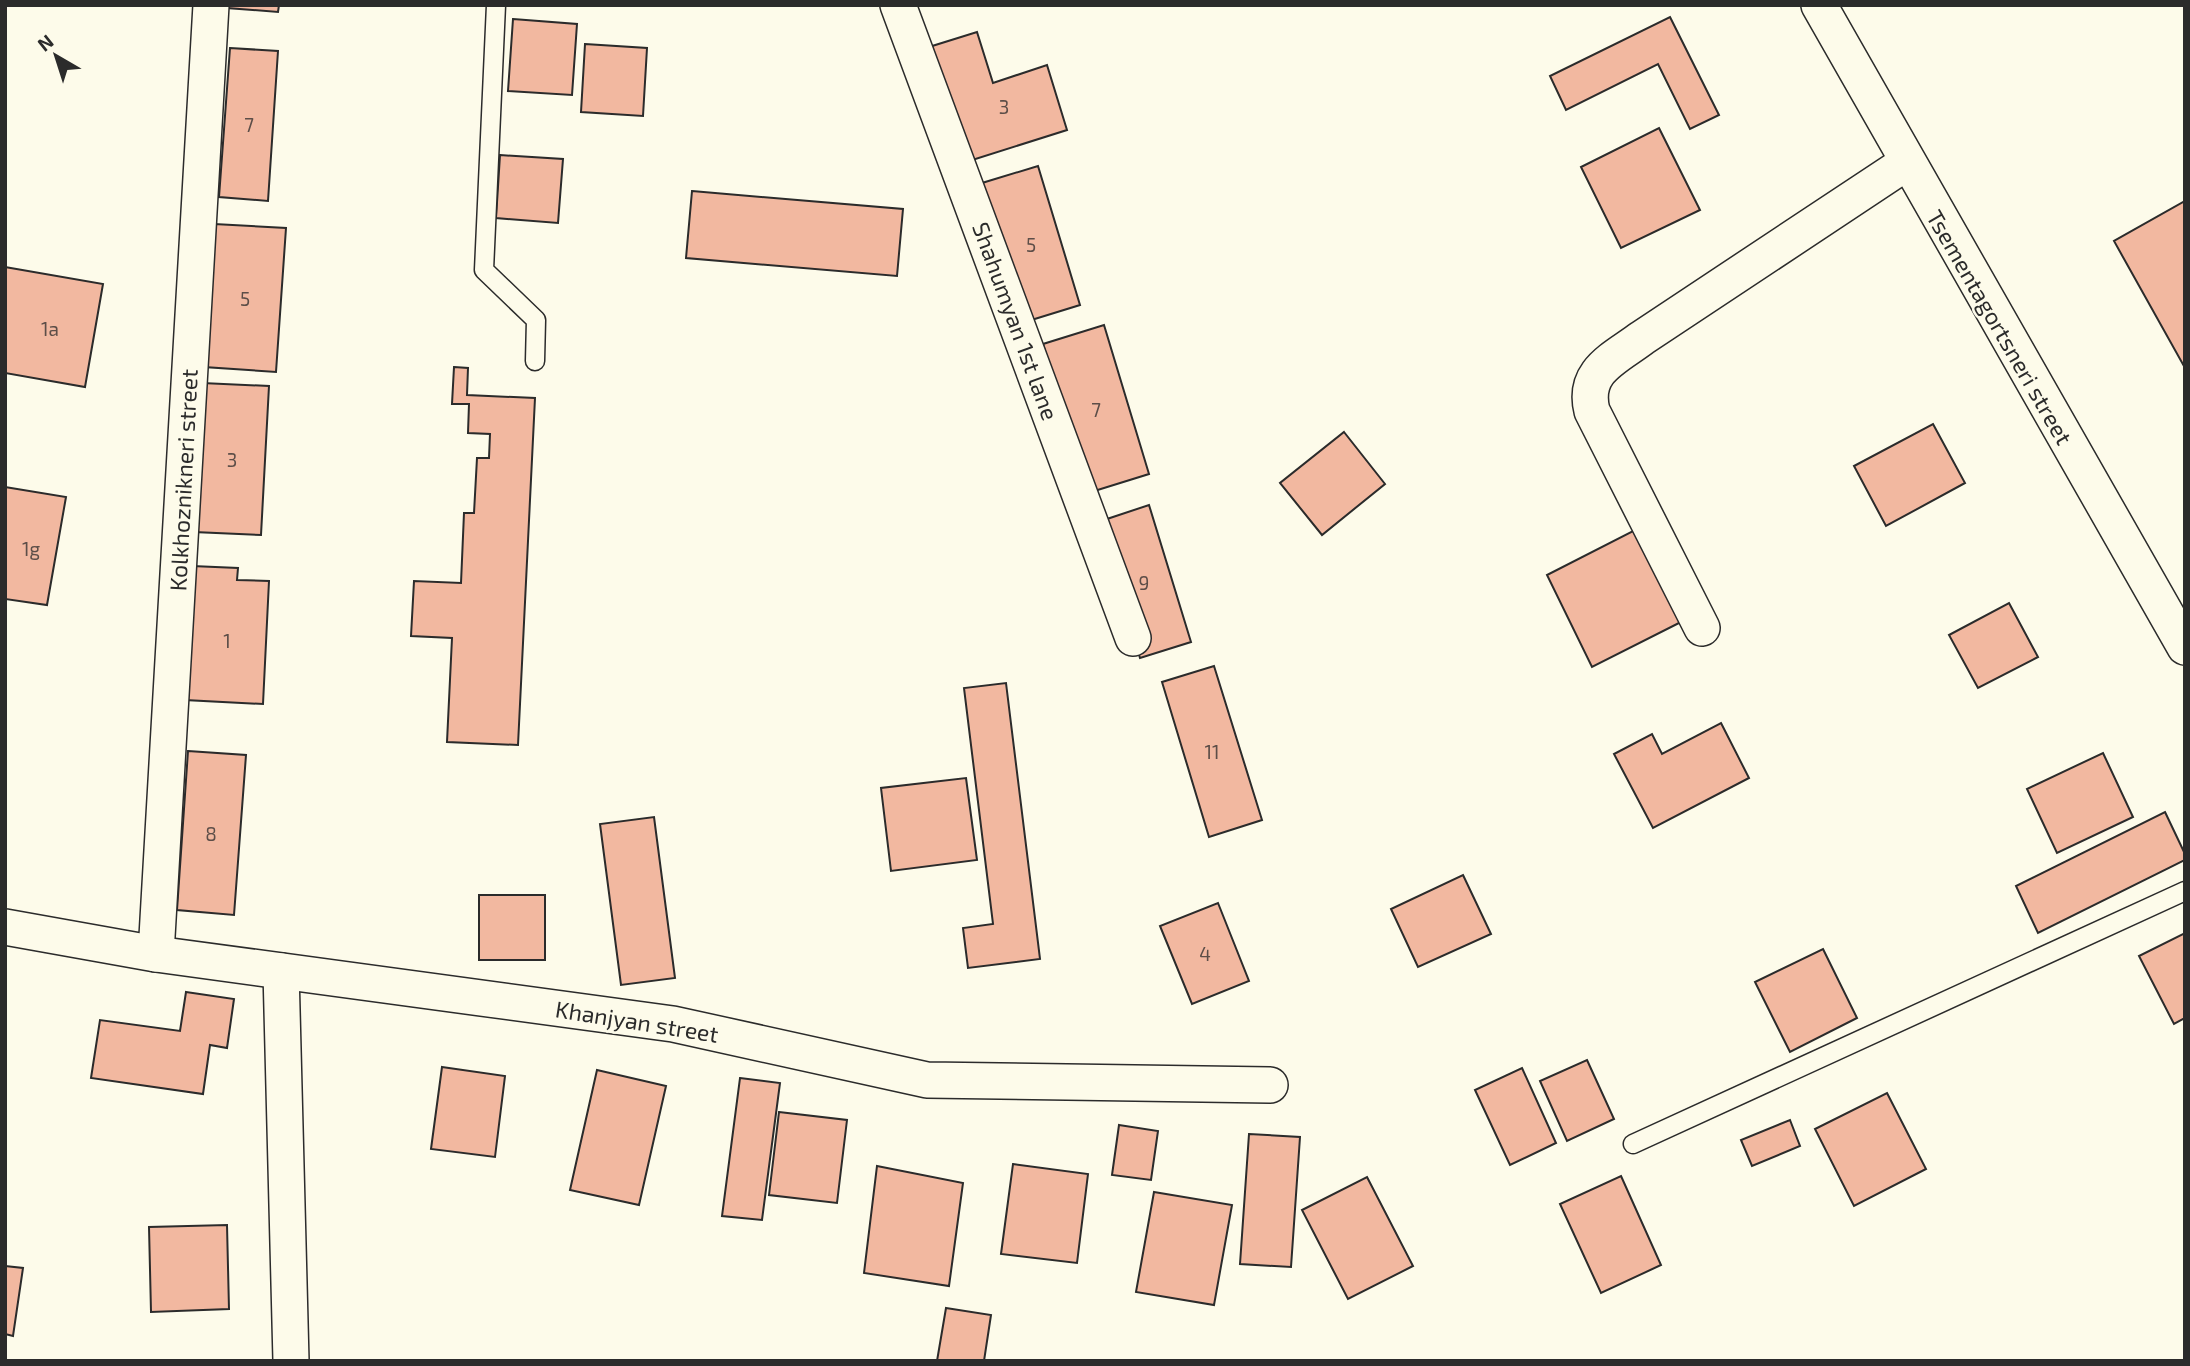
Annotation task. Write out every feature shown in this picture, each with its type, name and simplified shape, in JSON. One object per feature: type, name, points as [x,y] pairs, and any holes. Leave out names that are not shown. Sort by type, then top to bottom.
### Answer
[{"type":"street","name":"Kolkhoznikneri street","points":[[156,954],[211,5]]},
{"type":"street","name":"Shahumyan 1st lane","points":[[898,5],[1133,638]]},
{"type":"street","name":"Tsementagortsneri street","points":[[1819,5],[1906,163],[2185,647]]},
{"type":"street","points":[[1702,628],[1592,411],[1588,395],[1591,382],[1600,370],[1642,338],[1906,163]]},
{"type":"street","name":"Khanjyan street","points":[[5,927],[156,954],[673,1024],[927,1080],[1270,1085]]},
{"type":"street","points":[[281,971],[291,1361]]},
{"type":"lane","points":[[496,5],[484,270],[536,320],[534,361]]},
{"type":"lane","points":[[1633,1144],[2185,891]]},
{"type":"building","points":[[227,5],[279,5],[278,12],[227,8]]},
{"type":"building","points":[[1670,17],[1719,115],[1690,129],[1658,64],[1566,110],[1550,76]]},
{"type":"building","points":[[513,19],[577,24],[572,95],[508,91]]},
{"type":"building","points":[[977,32],[993,83],[1047,65],[1067,130],[966,162],[929,47]]},
{"type":"building","points":[[585,44],[647,48],[643,116],[581,112]]},
{"type":"building","points":[[230,48],[278,51],[268,201],[219,197]]},
{"type":"building","points":[[1659,128],[1700,210],[1621,248],[1581,167]]},
{"type":"building","points":[[500,155],[563,159],[558,223],[496,218]]},
{"type":"building","points":[[1038,166],[1080,305],[1025,322],[982,183]]},
{"type":"building","points":[[692,191],[903,209],[897,276],[686,258]]},
{"type":"building","points":[[2185,201],[2185,368],[2114,241]]},
{"type":"building","points":[[214,224],[286,228],[276,372],[204,367]]},
{"type":"building","points":[[5,267],[103,284],[85,387],[5,373]]},
{"type":"building","points":[[1104,325],[1149,474],[1088,493],[1043,344]]},
{"type":"building","points":[[454,367],[468,368],[467,395],[535,398],[518,745],[447,742],[452,638],[411,636],[414,581],[461,583],[464,513],[474,513],[477,458],[489,458],[490,434],[468,433],[469,404],[452,404]]},
{"type":"building","points":[[202,383],[269,386],[261,535],[194,532]]},
{"type":"building","points":[[1933,424],[1965,483],[1886,526],[1854,466]]},
{"type":"building","points":[[1344,432],[1385,484],[1322,535],[1280,483]]},
{"type":"building","points":[[5,487],[66,497],[47,605],[5,599]]},
{"type":"building","points":[[1149,505],[1191,642],[1140,658],[1098,522]]},
{"type":"building","points":[[1635,530],[1681,622],[1592,667],[1547,575]]},
{"type":"building","points":[[192,566],[238,568],[237,580],[269,581],[263,704],[185,700]]},
{"type":"building","points":[[2009,603],[2038,657],[1978,688],[1949,635]]},
{"type":"building","points":[[1214,666],[1262,820],[1209,837],[1162,682]]},
{"type":"building","points":[[1006,683],[1040,959],[968,968],[963,928],[993,924],[964,688]]},
{"type":"building","points":[[1721,723],[1749,778],[1653,828],[1614,754],[1652,734],[1662,754]]},
{"type":"building","points":[[188,751],[246,755],[234,915],[177,910]]},
{"type":"building","points":[[2103,753],[2133,817],[2057,853],[2027,789]]},
{"type":"building","points":[[966,778],[977,860],[891,871],[881,788]]},
{"type":"building","points":[[2165,812],[2185,854],[2185,860],[2038,933],[2016,886]]},
{"type":"building","points":[[654,817],[675,978],[621,985],[600,824]]},
{"type":"building","points":[[1463,875],[1491,934],[1418,967],[1391,909]]},
{"type":"building","points":[[479,895],[545,895],[545,960],[479,960]]},
{"type":"building","points":[[1218,903],[1249,981],[1192,1004],[1160,926]]},
{"type":"building","points":[[2185,933],[2185,1018],[2174,1024],[2139,956]]},
{"type":"building","points":[[1823,949],[1857,1018],[1790,1052],[1755,982]]},
{"type":"building","points":[[186,992],[234,999],[227,1048],[210,1045],[203,1094],[91,1078],[100,1020],[180,1031]]},
{"type":"building","points":[[1587,1060],[1614,1119],[1567,1141],[1540,1081]]},
{"type":"building","points":[[442,1067],[505,1076],[495,1157],[431,1149]]},
{"type":"building","points":[[1522,1068],[1556,1143],[1510,1165],[1475,1090]]},
{"type":"building","points":[[597,1070],[666,1086],[639,1205],[570,1190]]},
{"type":"building","points":[[740,1078],[780,1083],[762,1220],[722,1216]]},
{"type":"building","points":[[1887,1093],[1926,1169],[1854,1206],[1815,1129]]},
{"type":"building","points":[[779,1112],[847,1120],[837,1203],[769,1195]]},
{"type":"building","points":[[1790,1120],[1800,1146],[1752,1166],[1741,1140]]},
{"type":"building","points":[[1119,1125],[1158,1131],[1151,1180],[1112,1175]]},
{"type":"building","points":[[1249,1134],[1300,1137],[1291,1267],[1240,1264]]},
{"type":"building","points":[[1013,1164],[1088,1174],[1077,1263],[1001,1254]]},
{"type":"building","points":[[877,1166],[963,1183],[949,1286],[864,1273]]},
{"type":"building","points":[[1621,1176],[1661,1265],[1601,1293],[1560,1204]]},
{"type":"building","points":[[1367,1177],[1413,1266],[1348,1299],[1302,1210]]},
{"type":"building","points":[[1154,1192],[1232,1205],[1214,1305],[1136,1292]]},
{"type":"building","points":[[227,1225],[229,1309],[151,1312],[149,1227]]},
{"type":"building","points":[[5,1266],[23,1268],[13,1336],[5,1334]]},
{"type":"building","points":[[946,1308],[991,1315],[984,1361],[937,1361]]}]
